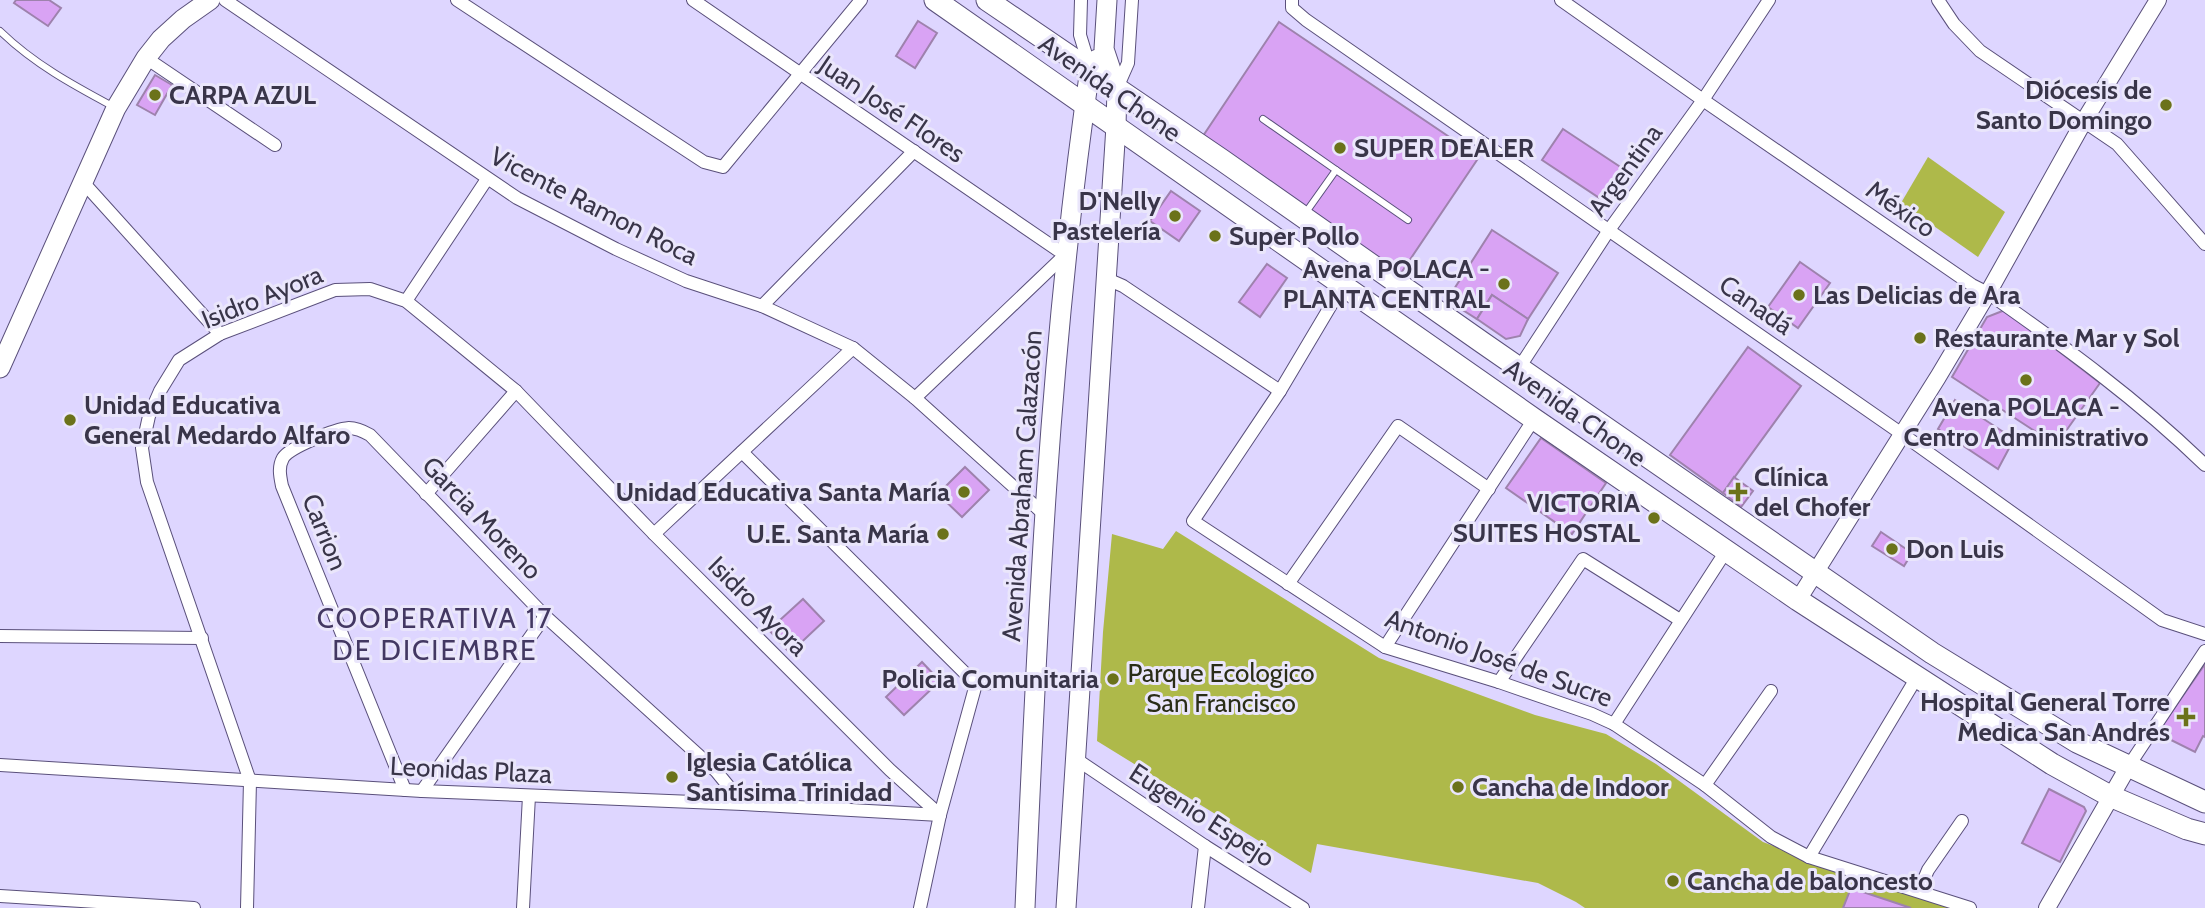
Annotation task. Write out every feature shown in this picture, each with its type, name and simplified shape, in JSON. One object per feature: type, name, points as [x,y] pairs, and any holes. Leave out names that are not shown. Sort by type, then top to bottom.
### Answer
[{"type":"main road","points":[[0,368],[5,341],[116,108],[146,58],[161,39],[210,0]]},
{"type":"main road","name":"Avenida Chone","points":[[935,0],[1798,600],[2052,764],[2110,796],[2205,834]]},
{"type":"main road","name":"Avenida Chone","points":[[987,0],[1932,653],[2077,742],[2205,802]]},
{"type":"main road","points":[[1066,908],[1116,127],[1117,88],[1104,49],[1108,0]]},
{"type":"main road","name":"Avenida Abraham Calazacón","points":[[1025,908],[1045,515],[1065,255],[1090,69],[1104,49]]},
{"type":"street","name":"Vicente Ramon Roca","points":[[225,0],[517,198],[686,281],[762,306],[853,348],[915,398],[1045,515]]},
{"type":"street","points":[[457,0],[704,162],[723,167],[861,0]]},
{"type":"street","name":"Juan José Flores","points":[[693,0],[1065,255]]},
{"type":"street","name":"Avenida Abraham Calazacón","points":[[1081,0],[1080,35],[1090,69]]},
{"type":"street","points":[[1117,88],[1128,63],[1132,0]]},
{"type":"street","name":"Canadá","points":[[1292,0],[1292,8],[1306,20],[1902,434],[2162,620],[2205,634]]},
{"type":"street","name":"México","points":[[1562,0],[1972,285],[1989,293],[2095,369],[2168,429],[2205,466]]},
{"type":"street","name":"Argentina","points":[[1520,368],[1609,230],[1703,100],[1769,0]]},
{"type":"street","points":[[1938,0],[1954,24],[1980,51],[2117,144],[2205,244]]},
{"type":"street","points":[[1798,600],[1989,293],[2084,121],[2158,0]]},
{"type":"street","points":[[146,58],[275,145]]},
{"type":"street","points":[[762,306],[914,151]]},
{"type":"street","points":[[406,301],[487,179]]},
{"type":"street","points":[[82,181],[220,334]]},
{"type":"street","points":[[915,398],[1065,255]]},
{"type":"street","points":[[1107,279],[1123,286],[1280,391]]},
{"type":"street","name":"Antonio José de Sucre","points":[[1343,285],[1280,391],[1193,521],[1385,647],[1592,714],[1614,724],[1705,785],[1771,837],[1809,857],[1970,908]]},
{"type":"street","name":"Isidro Ayora","points":[[247,908],[250,780],[147,482],[142,448],[149,416],[160,391],[179,360],[220,334],[335,290],[370,289],[406,301],[516,391],[654,534],[890,770],[940,815]]},
{"type":"street","points":[[654,534],[853,348]]},
{"type":"street","points":[[426,495],[516,391]]},
{"type":"street","points":[[1385,647],[1534,419]]},
{"type":"street","points":[[1288,584],[1398,426],[1489,489]]},
{"type":"street","name":"Garcia Moreno","points":[[282,485],[279,472],[282,460],[290,450],[340,430],[351,428],[370,435],[545,616],[716,771],[743,804]]},
{"type":"street","points":[[742,452],[976,684],[1035,680]]},
{"type":"street","name":"Carrion","points":[[282,485],[405,790]]},
{"type":"street","points":[[1614,724],[1726,551]]},
{"type":"street","points":[[1499,682],[1583,559],[1680,620]]},
{"type":"street","points":[[422,791],[545,616]]},
{"type":"street","points":[[0,636],[202,638]]},
{"type":"street","points":[[2047,908],[2110,796],[2205,651]]},
{"type":"street","points":[[1809,857],[1917,677]]},
{"type":"street","points":[[920,908],[940,815],[976,684]]},
{"type":"street","points":[[1705,785],[1771,691]]},
{"type":"street","name":"Eugenio Espejo","points":[[1076,760],[1303,908]]},
{"type":"street","name":"Leonidas Plaza","points":[[0,765],[422,791],[940,815]]},
{"type":"street","points":[[523,908],[529,796]]},
{"type":"street","points":[[1919,891],[1928,870],[1962,821]]},
{"type":"street","points":[[1198,908],[1205,846]]},
{"type":"street","points":[[0,896],[194,908]]},
{"type":"lane","points":[[0,31],[22,52],[59,78],[116,108]]},
{"type":"lane","points":[[1263,119],[1408,220]]},
{"type":"lane","points":[[1303,217],[1336,170]]},
{"type":"green space","points":[[1928,157],[2005,212],[1978,257],[1901,203]]},
{"type":"green space","name":"Parque Ecologico San Francisco","points":[[1176,531],[1379,658],[1535,715],[1606,734],[1656,764],[1763,842],[1960,908],[1585,908],[1538,883],[1317,844],[1311,873],[1097,741],[1112,534],[1163,549]]},
{"type":"building","points":[[16,0],[49,0],[61,8],[48,26],[14,3]]},
{"type":"building","points":[[918,21],[937,33],[915,68],[896,56]]},
{"type":"building","name":"SUPER DEALER","points":[[1279,22],[1479,157],[1401,273],[1201,139]]},
{"type":"building","name":"CARPA AZUL","points":[[155,75],[172,85],[155,115],[137,105]]},
{"type":"building","points":[[1563,129],[1631,174],[1610,205],[1542,160]]},
{"type":"building","name":"D'Nelly Pastelería","points":[[1171,191],[1200,211],[1179,241],[1150,221]]},
{"type":"building","name":"Avena POLACA - PLANTA CENTRAL","points":[[1492,230],[1558,273],[1528,319],[1492,295],[1477,319],[1447,300]]},
{"type":"building","name":"Las Delicias de Ara","points":[[1800,262],[1830,283],[1798,328],[1768,307]]},
{"type":"building","points":[[1267,264],[1287,278],[1260,317],[1239,302]]},
{"type":"building","points":[[1492,295],[1528,319],[1520,336],[1506,339],[1477,319]]},
{"type":"building","name":"Avena POLACA - Centro Administrativo","points":[[2005,310],[2100,383],[2056,445],[1952,377],[1987,317]]},
{"type":"building","points":[[1748,347],[1801,386],[1723,493],[1670,455]]},
{"type":"building","points":[[1955,400],[2014,439],[1998,469],[1938,429]]},
{"type":"building","points":[[1541,438],[1606,483],[1572,534],[1506,488]]},
{"type":"building","name":"Unidad Educativa Santa María","points":[[965,467],[989,490],[962,517],[938,494]]},
{"type":"building","name":"Clínica del Chofer","points":[[1734,477],[1753,491],[1741,507],[1723,493]]},
{"type":"building","name":"Don Luis","points":[[1881,532],[1912,553],[1904,566],[1872,546]]},
{"type":"building","points":[[803,599],[824,621],[790,653],[769,630]]},
{"type":"building","points":[[922,662],[940,681],[904,715],[886,697]]},
{"type":"building","name":"Hospital General Torre Medica San Andrés","points":[[2205,664],[2205,737],[2203,736],[2195,752],[2157,733]]},
{"type":"building","points":[[2049,789],[2084,807],[2086,811],[2060,862],[2022,843]]},
{"type":"building","points":[[1851,888],[1911,908],[1843,908]]},
{"type":"place","name":"CARPA AZUL","points":[[155,95]]},
{"type":"place","name":"Diócesis de Santo Domingo","points":[[2166,105]]},
{"type":"place","name":"SUPER DEALER","points":[[1340,148]]},
{"type":"place","name":"D'Nelly Pastelería","points":[[1175,216]]},
{"type":"place","name":"Super Pollo","points":[[1215,236]]},
{"type":"place","name":"Avena POLACA - PLANTA CENTRAL","points":[[1504,284]]},
{"type":"place","name":"Las Delicias de Ara","points":[[1799,295]]},
{"type":"place","name":"Restaurante Mar y Sol","points":[[1920,338]]},
{"type":"place","name":"Avena POLACA - Centro Administrativo","points":[[2026,380]]},
{"type":"place","name":"Unidad Educativa General Medardo Alfaro","points":[[70,420]]},
{"type":"place","name":"Unidad Educativa Santa María","points":[[964,492]]},
{"type":"place","name":"Clínica del Chofer","points":[[1738,492]]},
{"type":"place","name":"VICTORIA SUITES HOSTAL","points":[[1654,518]]},
{"type":"place","name":"U.E. Santa María","points":[[943,534]]},
{"type":"place","name":"Don Luis","points":[[1892,549]]},
{"type":"place","name":"Policia Comunitaria","points":[[1113,679]]},
{"type":"place","name":"Hospital General Torre Medica San Andrés","points":[[2186,717]]},
{"type":"place","name":"Iglesia Católica Santísima Trinidad","points":[[672,777]]},
{"type":"place","name":"Cancha de Indoor","points":[[1458,787]]},
{"type":"place","name":"Cancha de baloncesto","points":[[1673,881]]},
{"type":"district","name":"COOPERATIVA 17 DE DICIEMBRE","points":[[435,634]]}]
